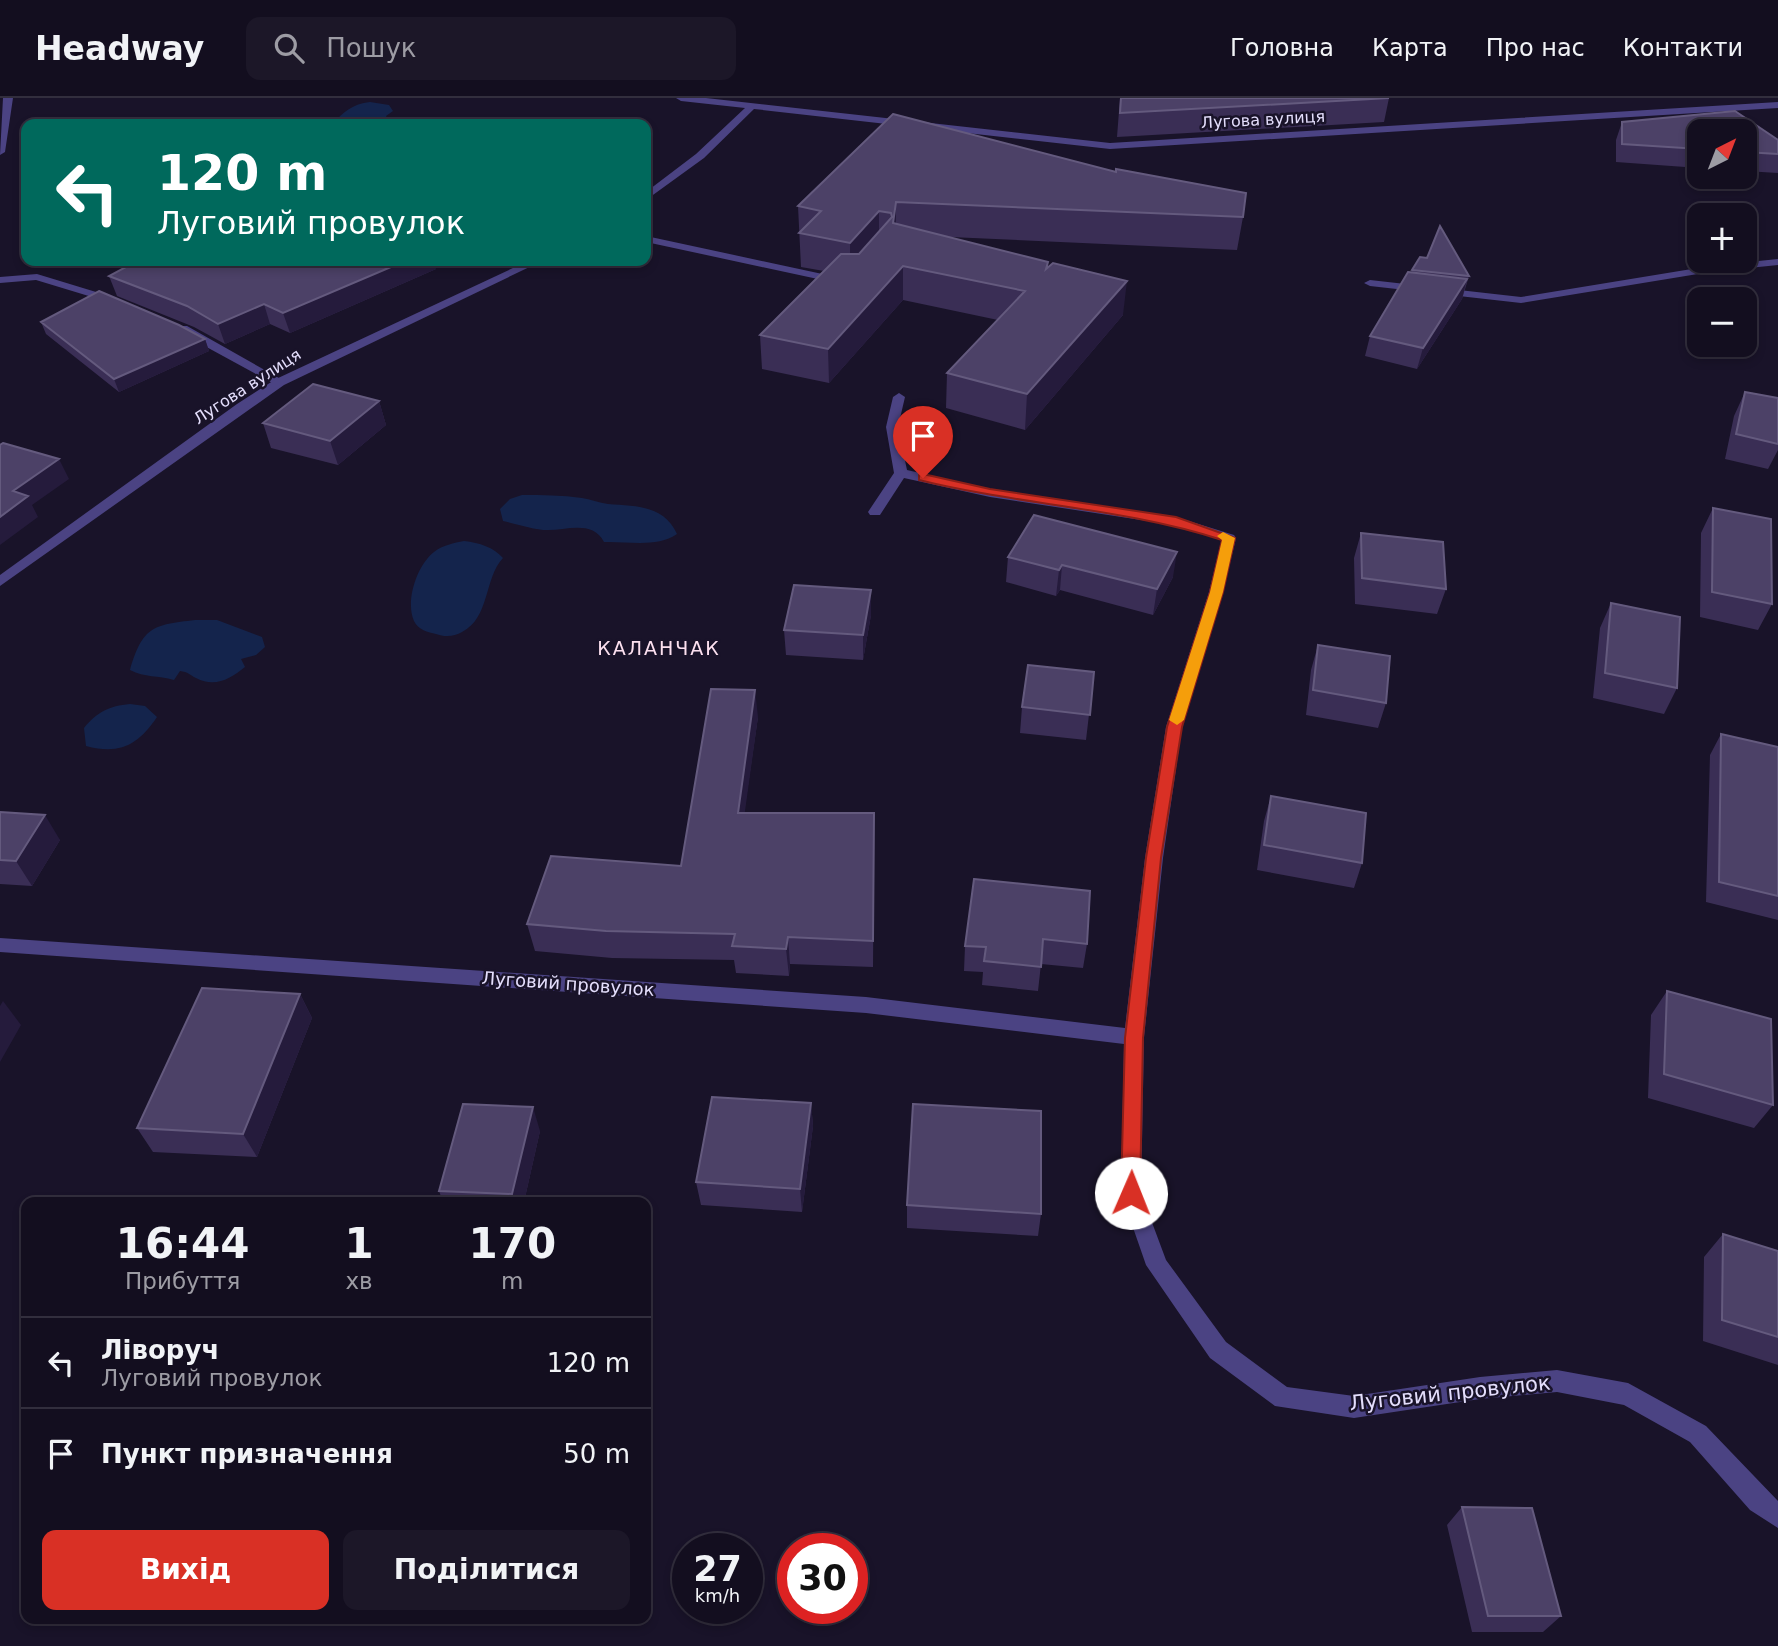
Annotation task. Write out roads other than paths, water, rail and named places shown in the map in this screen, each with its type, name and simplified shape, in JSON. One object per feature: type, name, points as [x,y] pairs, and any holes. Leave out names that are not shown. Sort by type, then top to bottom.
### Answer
[{"type":"street","points":[[0,152],[8,98]]},
{"type":"street","name":"Лугова вулиця","points":[[681,98],[1110,146],[1778,105]]},
{"type":"street","points":[[651,193],[700,156],[752,106]]},
{"type":"street","points":[[651,240],[854,284]]},
{"type":"street","points":[[1370,283],[1521,300],[1710,269],[1778,262]]},
{"type":"street","name":"Лугова вулиця","points":[[0,582],[279,382],[525,266]]},
{"type":"street","points":[[0,280],[37,278],[131,307]]},
{"type":"street","points":[[166,322],[233,354],[279,382]]},
{"type":"street","points":[[875,512],[901,473],[892,427],[899,397]]},
{"type":"street","name":"Луговий провулок","points":[[901,473],[990,493],[1176,521],[1229,538],[1216,592],[1174,727],[1154,858],[1134,1038],[1131,1193],[1157,1265],[1218,1350],[1283,1398],[1353,1407],[1480,1388],[1557,1381],[1628,1394],[1698,1434],[1759,1501],[1778,1516]]},
{"type":"street","name":"Луговий провулок","points":[[0,945],[866,1005],[1134,1038]]},
{"type":"water","points":[[370,102],[389,105],[393,111],[386,116],[388,119],[337,119],[358,105]]},
{"type":"water","points":[[522,495],[574,497],[648,509],[665,517],[677,534],[660,541],[642,543],[604,542],[599,535],[586,529],[543,530],[503,521],[500,509],[510,499]]},
{"type":"water","points":[[464,541],[486,546],[503,558],[497,566],[478,617],[471,626],[452,636],[424,630],[414,621],[411,604],[414,584],[422,565],[434,552]]},
{"type":"water","points":[[195,620],[217,620],[262,637],[265,647],[256,655],[241,659],[245,667],[216,682],[203,681],[180,671],[174,680],[130,670],[140,644],[152,630],[159,626]]},
{"type":"water","points":[[130,704],[145,706],[157,717],[143,735],[118,748],[86,746],[84,728],[94,718],[110,708]]},
{"type":"district","name":"КАЛАНЧАК","points":[[659,648]]}]
